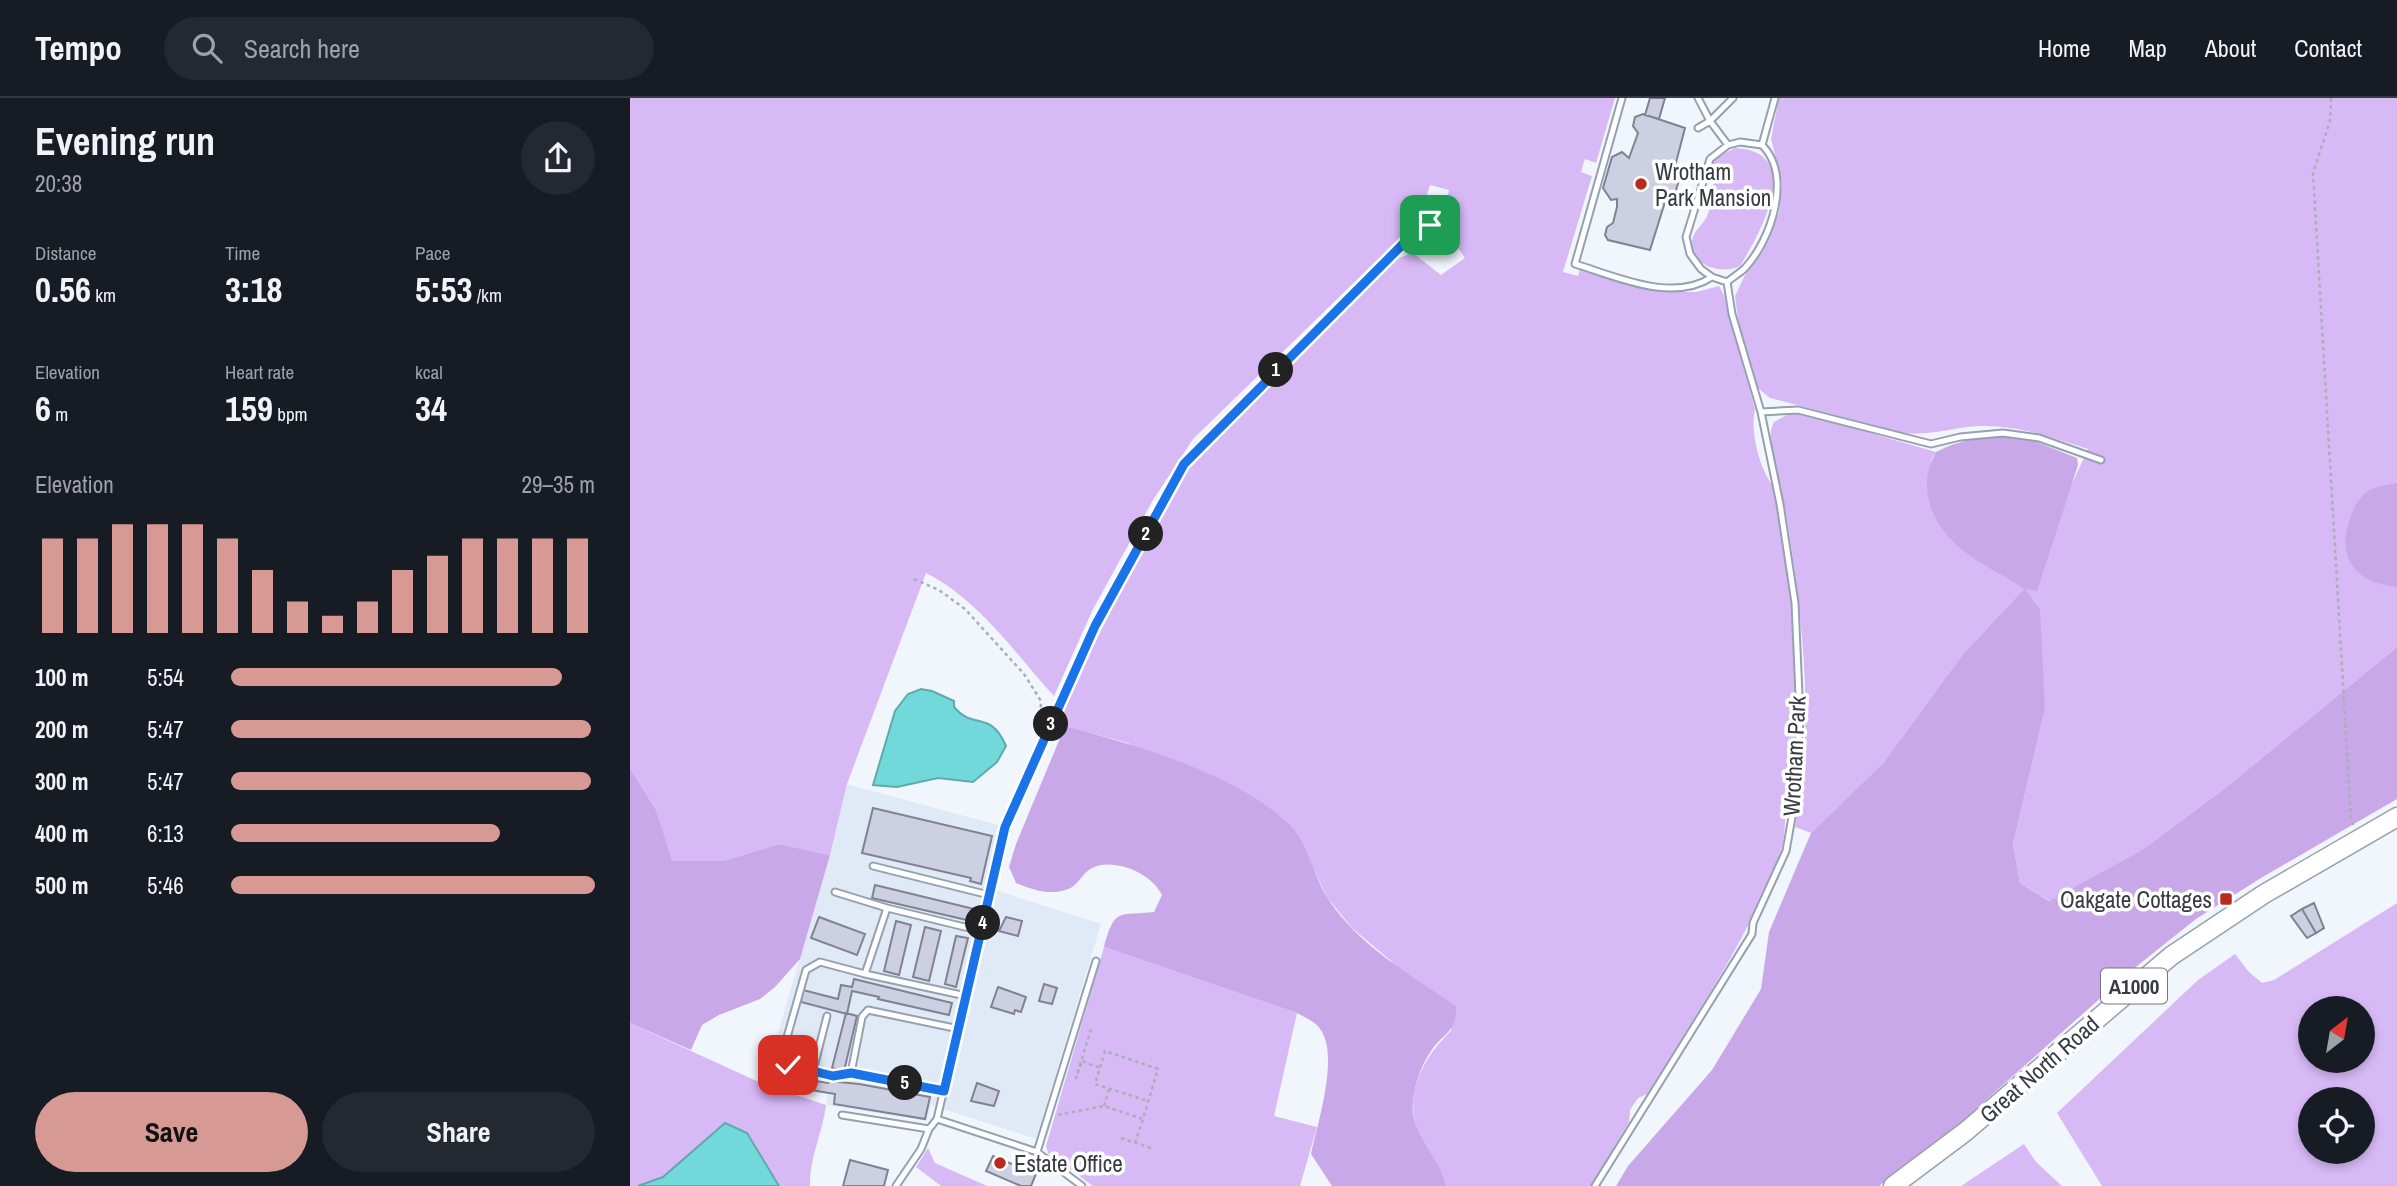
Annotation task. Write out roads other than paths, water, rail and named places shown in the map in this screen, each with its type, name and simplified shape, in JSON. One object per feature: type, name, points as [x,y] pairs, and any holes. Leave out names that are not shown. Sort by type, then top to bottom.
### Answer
[{"type":"main road","name":"Great North Road","points":[[1893,1186],[1974,1125],[2171,956],[2264,894],[2397,817]]},
{"type":"lane","points":[[1622,98],[1575,264],[1672,290],[1698,286],[1712,277]]},
{"type":"lane","points":[[1698,98],[1710,121],[1728,145]]},
{"type":"lane","points":[[1698,128],[1710,121],[1733,98]]},
{"type":"lane","points":[[1762,145],[1775,98]]},
{"type":"lane","points":[[1740,142],[1762,145],[1774,163],[1776,184],[1772,215],[1760,246],[1745,269],[1727,282],[1712,277],[1701,268],[1690,254],[1686,237],[1710,159],[1728,145],[1740,142]]},
{"type":"lane","points":[[896,1186],[937,1119],[1005,827],[1095,626],[1184,464],[1405,242],[1430,225]]},
{"type":"lane","name":"Wrotham Park","points":[[1595,1186],[1752,934],[1754,923],[1786,851],[1795,800],[1800,718],[1795,603],[1780,504],[1760,412],[1732,313],[1727,282]]},
{"type":"lane","points":[[1760,412],[1798,410],[1931,444],[1961,436],[2003,433],[2039,438],[2101,460]]},
{"type":"lane","points":[[873,866],[989,895]]},
{"type":"lane","points":[[835,892],[981,931]]},
{"type":"lane","points":[[865,974],[887,908]]},
{"type":"lane","points":[[1037,1152],[1096,961]]},
{"type":"lane","points":[[944,1091],[851,1073],[833,1076],[788,1065],[782,1055],[806,970],[820,962],[966,996]]},
{"type":"lane","points":[[851,1073],[862,1017],[868,1010],[959,1029]]},
{"type":"lane","points":[[813,1071],[827,1016]]},
{"type":"lane","points":[[842,1115],[929,1129]]},
{"type":"lane","points":[[937,1119],[1037,1152],[1082,1186]]},
{"type":"water","points":[[921,689],[954,701],[954,707],[961,714],[994,728],[1006,746],[997,762],[973,782],[938,778],[897,787],[873,785],[895,711],[908,694]]},
{"type":"water","points":[[725,1123],[747,1133],[779,1186],[638,1186],[663,1177]]},
{"type":"place","name":"Wrotham Park Mansion","points":[[1641,184]]},
{"type":"place","name":"Oakgate Cottages","points":[[2226,899]]},
{"type":"place","name":"Estate Office","points":[[1000,1163]]}]
